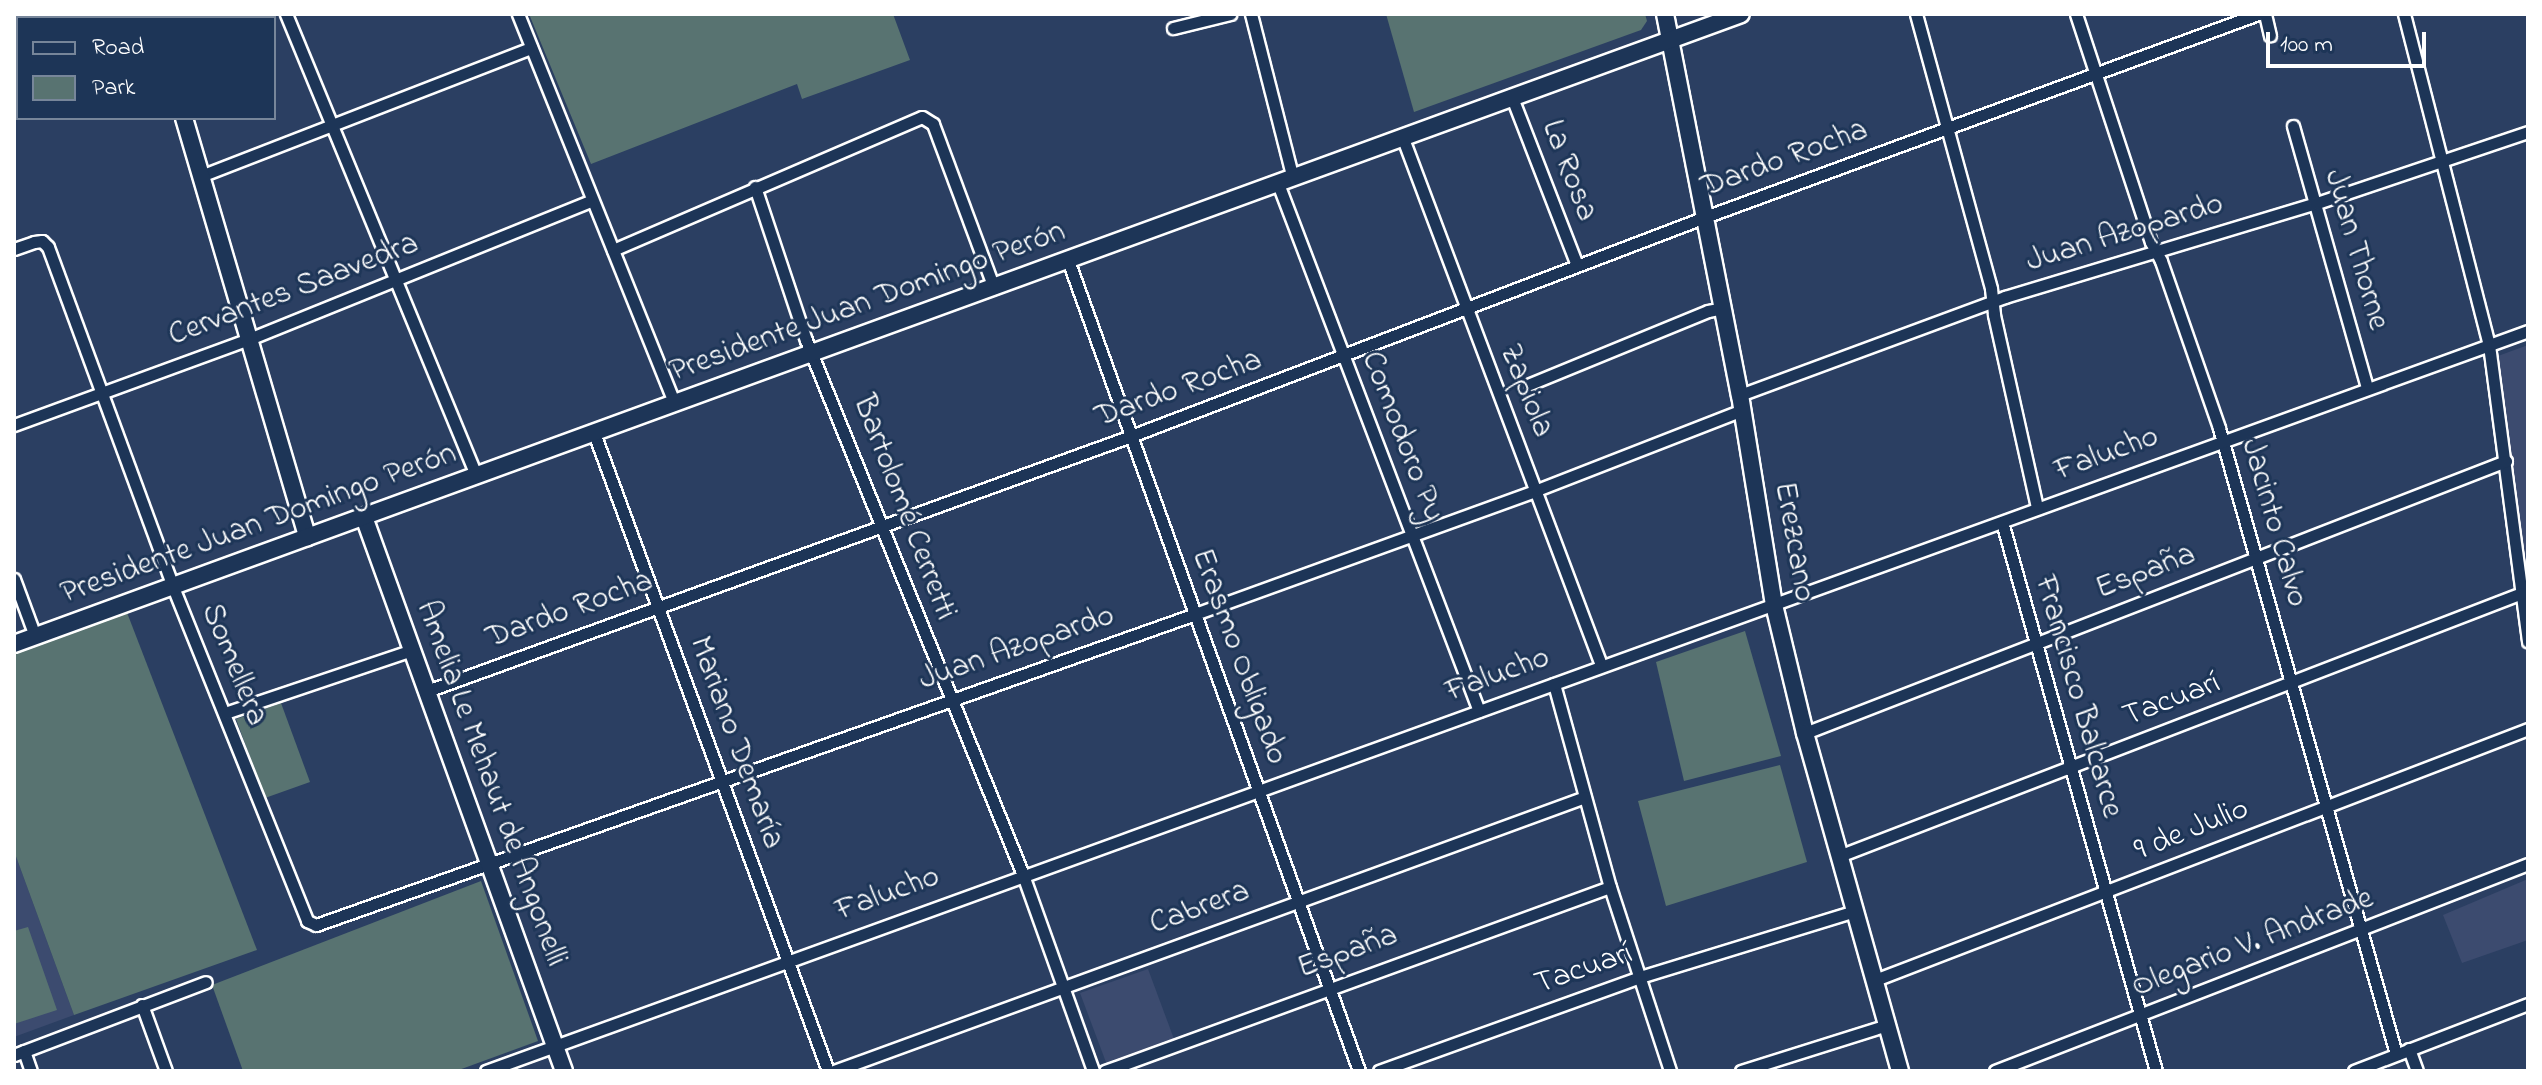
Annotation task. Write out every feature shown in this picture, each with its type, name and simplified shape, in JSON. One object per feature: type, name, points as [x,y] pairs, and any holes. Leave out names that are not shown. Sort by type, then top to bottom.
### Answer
[{"type":"street","points":[[286,14],[476,476]]},
{"type":"street","points":[[518,14],[674,403]]},
{"type":"street","points":[[1173,28],[1230,14]]},
{"type":"street","name":"Comodoro Py","points":[[1251,14],[1285,178],[1343,356],[1479,711]]},
{"type":"street","name":"Erezcano","points":[[1665,14],[1741,402],[1774,605],[1805,733],[1900,1071]]},
{"type":"street","name":"Presidente Juan Domingo Perón","points":[[14,644],[994,288],[1511,95],[1741,14]]},
{"type":"street","points":[[1916,14],[1992,303],[2037,508]]},
{"type":"street","name":"Jacinto Calvo","points":[[2076,14],[2093,73],[2222,440],[2396,1054]]},
{"type":"street","name":"Dardo Rocha","points":[[427,691],[1131,436],[1705,217],[2258,14]]},
{"type":"street","points":[[2265,14],[2270,35]]},
{"type":"street","points":[[2404,14],[2489,345],[2528,641]]},
{"type":"street","points":[[201,176],[531,48]]},
{"type":"street","name":"La Rosa","points":[[1511,95],[1577,265]]},
{"type":"street","points":[[613,250],[922,117],[927,118],[994,288]]},
{"type":"street","points":[[185,120],[307,537]]},
{"type":"street","name":"Juan Thorne","points":[[2293,126],[2367,388]]},
{"type":"street","name":"Juan Azopardo","points":[[307,921],[316,925],[490,866],[1537,490],[1741,402],[1992,303],[2314,204],[2528,132]]},
{"type":"street","name":"Zapiola","points":[[1402,136],[1465,311],[1537,490],[1601,665]]},
{"type":"street","name":"Bartolomé Cerretti","points":[[755,187],[813,353],[1023,875],[1093,1071]]},
{"type":"street","name":"Cervantes Saavedra","points":[[14,425],[249,339],[591,201]]},
{"type":"street","name":"Somellera","points":[[14,249],[42,241],[48,247],[173,587],[307,921]]},
{"type":"street","name":"Erasmo Obligado","points":[[1068,260],[1295,901],[1359,1071]]},
{"type":"street","points":[[1530,384],[1708,311],[1723,308]]},
{"type":"street","name":"Falucho","points":[[486,1071],[788,959],[1258,792],[2528,331]]},
{"type":"street","name":"Mariano Demaría","points":[[594,433],[828,1071]]},
{"type":"street","name":"España","points":[[1805,733],[2506,461]]},
{"type":"street","name":"Amelia Le Mehaut de Angonelli","points":[[364,517],[564,1071]]},
{"type":"street","name":"Francisco Balcarce","points":[[2002,522],[2156,1071]]},
{"type":"street","points":[[14,579],[35,636]]},
{"type":"street","name":"Tacuarí","points":[[1839,856],[2522,593]]},
{"type":"street","points":[[225,713],[412,650]]},
{"type":"street","points":[[1554,684],[1610,887],[1670,1071]]},
{"type":"street","name":"9 de Julio","points":[[1875,980],[2106,894],[2528,729]]},
{"type":"street","name":"Cabrera","points":[[834,1071],[1585,797]]},
{"type":"street","name":"Olegario V. Andrade","points":[[1995,1071],[2528,864]]},
{"type":"street","name":"España","points":[[1105,1071],[1327,987],[1610,887]]},
{"type":"street","name":"Tacuarí","points":[[1379,1071],[1640,977],[1854,911]]},
{"type":"street","points":[[31,1071],[19,1053],[206,982]]},
{"type":"street","points":[[2354,1071],[2528,1004]]},
{"type":"street","points":[[142,1005],[166,1071]]},
{"type":"street","points":[[1741,1071],[1887,1025]]},
{"type":"street","points":[[2409,1049],[2417,1071]]},
{"type":"shaded area","points":[[2528,345],[2528,577],[2498,356]]},
{"type":"shaded area","points":[[14,851],[74,1015],[14,1037]]},
{"type":"shaded area","points":[[2528,879],[2528,940],[2462,963],[2443,915]]},
{"type":"shaded area","points":[[1148,969],[1174,1039],[1107,1065],[1080,993]]},
{"type":"green space","points":[[529,14],[893,14],[910,60],[802,99],[797,84],[591,164]]},
{"type":"green space","points":[[1386,14],[1645,14],[1647,21],[1641,30],[1414,112]]},
{"type":"green space","points":[[126,610],[257,950],[74,1015],[14,851],[14,651]]},
{"type":"green space","points":[[1745,631],[1781,756],[1684,781],[1656,662]]},
{"type":"green space","points":[[281,703],[310,782],[265,798],[236,719]]},
{"type":"green space","points":[[1780,765],[1807,862],[1666,906],[1638,801]]},
{"type":"green space","points":[[481,881],[538,1041],[456,1071],[243,1071],[212,985]]},
{"type":"green space","points":[[28,927],[57,1010],[14,1024],[14,931]]}]
